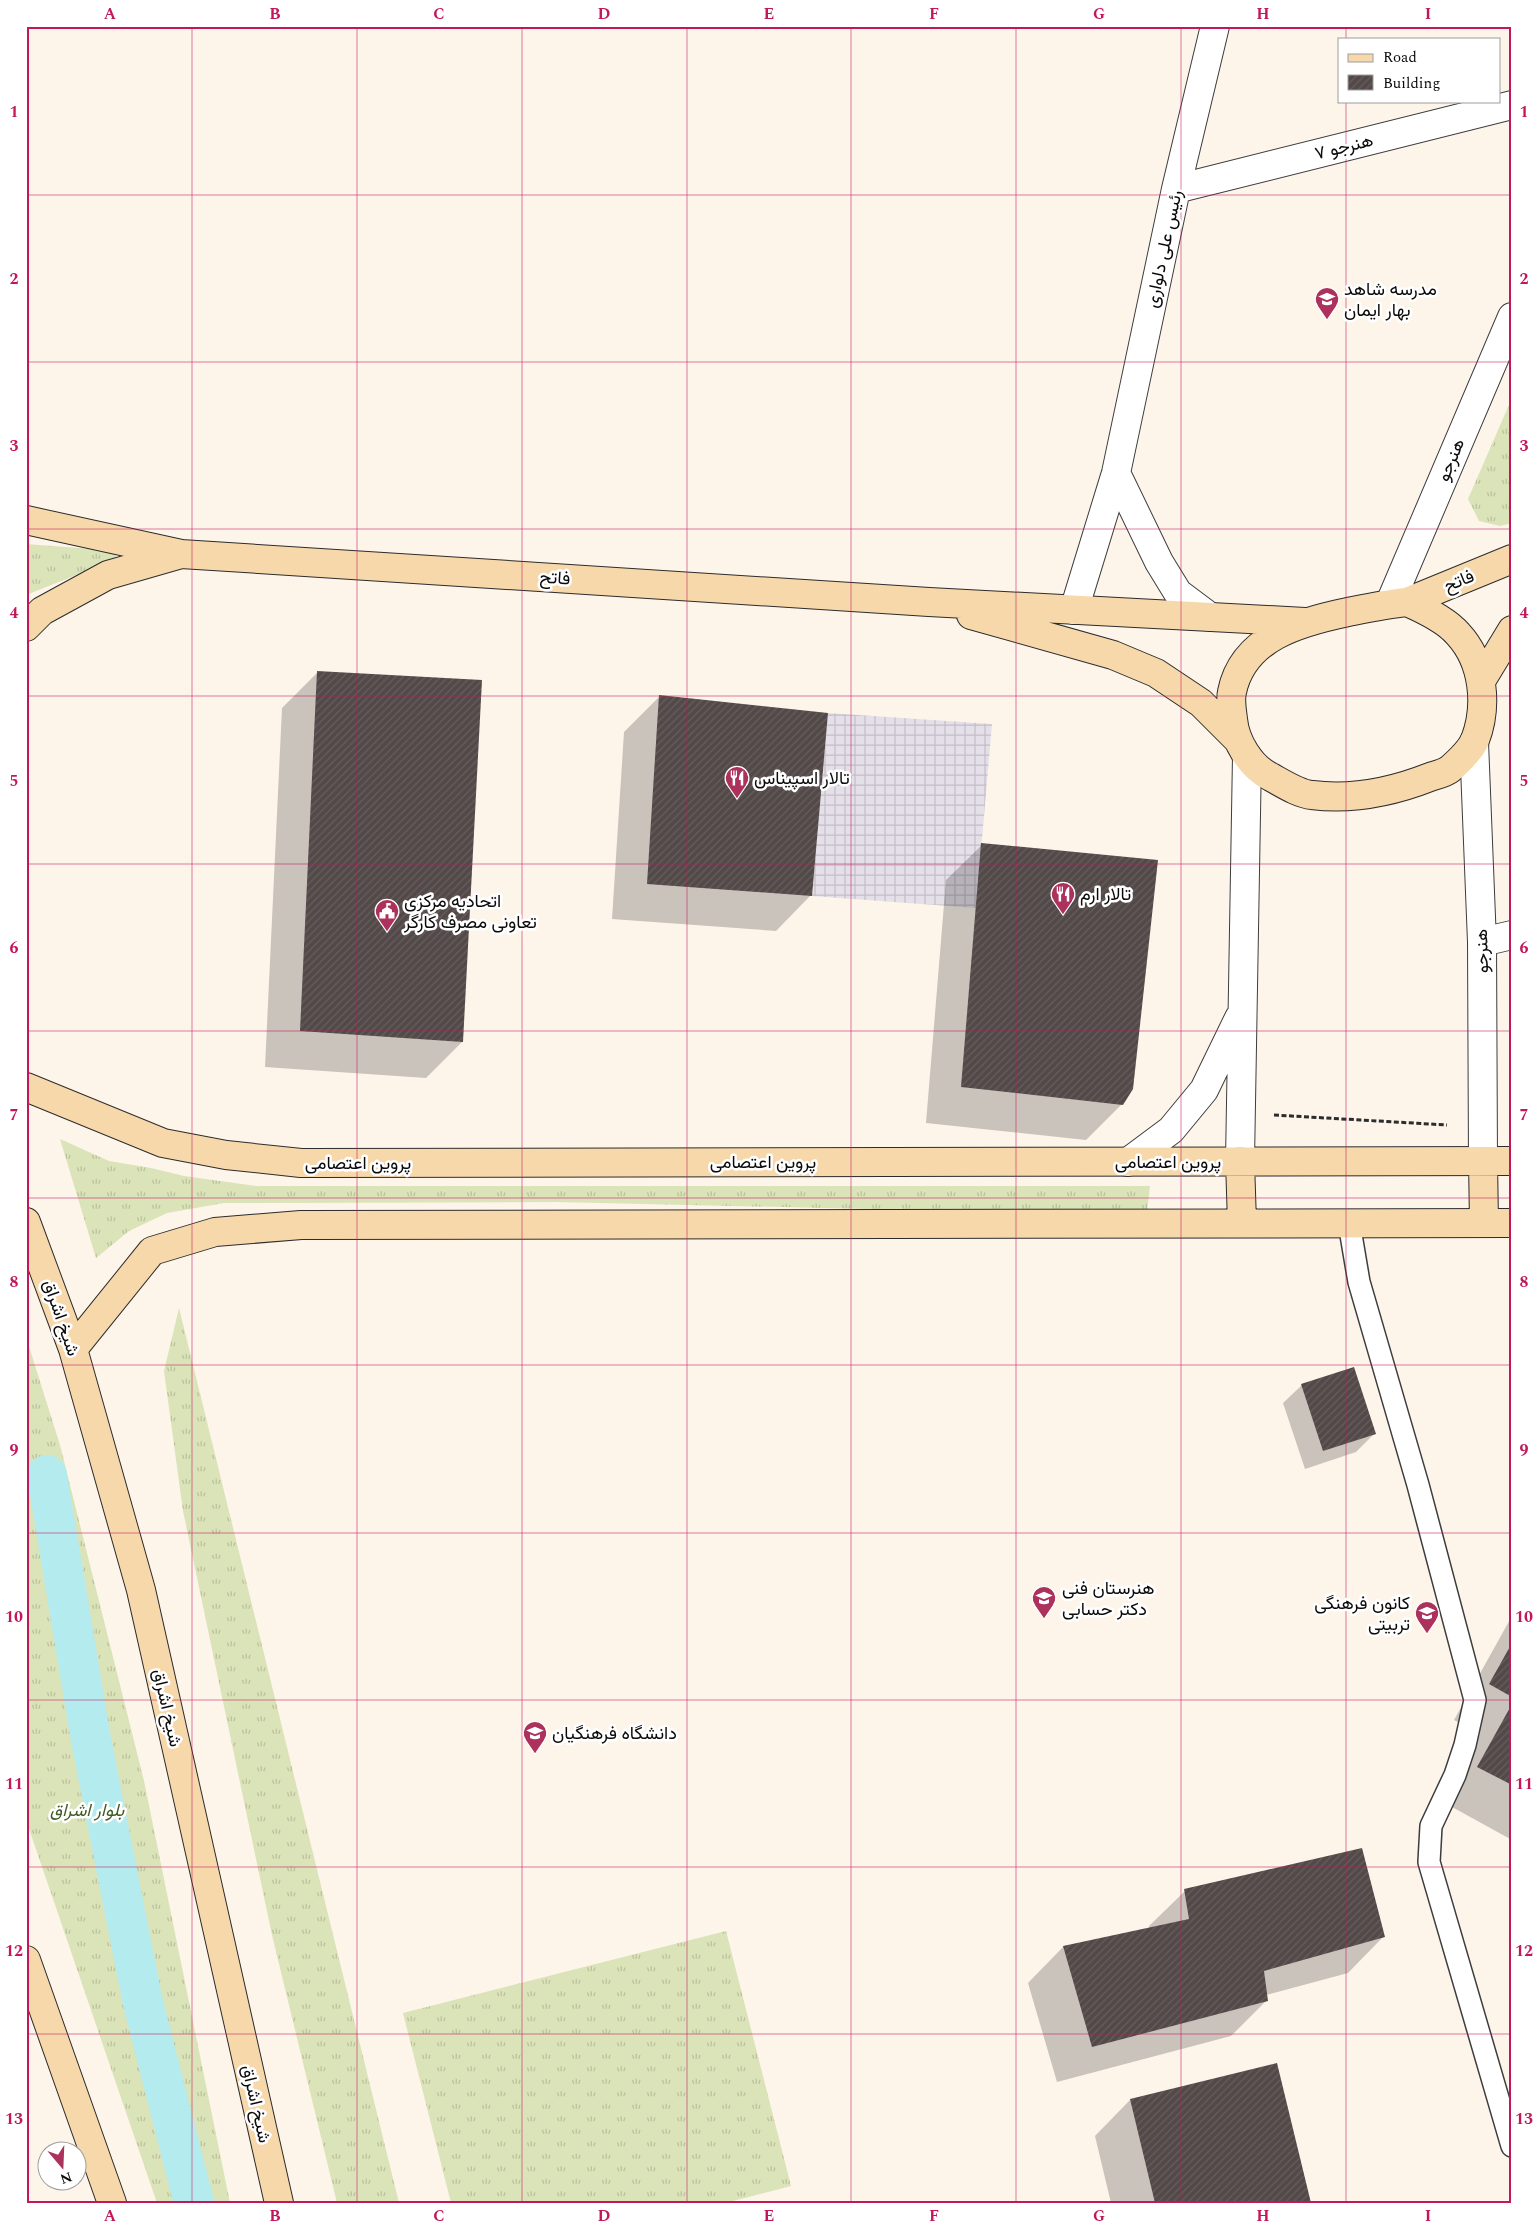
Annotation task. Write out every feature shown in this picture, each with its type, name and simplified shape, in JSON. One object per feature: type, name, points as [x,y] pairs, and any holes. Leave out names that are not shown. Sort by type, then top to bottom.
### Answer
[{"type":"main road","points":[[26,520],[181,554]]},
{"type":"main road","name":"فاتح","points":[[181,554],[929,602]]},
{"type":"main road","points":[[26,627],[42,611],[108,575],[181,554]]},
{"type":"main road","name":"فاتح","points":[[1305,622],[1399,603],[1512,559]]},
{"type":"main road","points":[[929,602],[993,622],[1113,655],[1156,673],[1201,703],[1268,775],[1310,795],[1371,795],[1413,784],[1449,770],[1474,742],[1482,711],[1481,681],[1473,656],[1458,633],[1423,609],[1399,603]]},
{"type":"main road","points":[[929,602],[1305,622]]},
{"type":"main road","points":[[1243,748],[1233,722],[1231,694],[1241,667],[1256,648],[1274,635],[1305,622]]},
{"type":"main road","points":[[1481,681],[1512,630]]},
{"type":"main road","name":"پروین اعتصامی","points":[[26,1086],[163,1143],[226,1155],[301,1163],[1512,1161]]},
{"type":"main road","points":[[1240,1161],[1242,1223]]},
{"type":"main road","points":[[1483,1161],[1484,1223]]},
{"type":"main road","name":"شیخ اشراق","points":[[26,1222],[73,1349],[141,1590],[279,2203]]},
{"type":"main road","points":[[73,1349],[152,1251],[215,1232],[301,1225],[1512,1223]]},
{"type":"main road","points":[[26,1960],[112,2203]]},
{"type":"street","name":"رئیس علی دلواری","points":[[1074,610],[1116,473],[1176,189],[1215,26]]},
{"type":"street","name":"هنرجو ۷","points":[[1176,189],[1512,105]]},
{"type":"street","name":"هنرجو","points":[[1399,603],[1512,316]]},
{"type":"street","points":[[1116,473],[1159,562],[1178,593],[1210,617]]},
{"type":"street","name":"هنرجو","points":[[1474,742],[1482,942],[1483,1161]]},
{"type":"street","points":[[1240,1161],[1243,1010],[1243,748]]},
{"type":"street","points":[[1482,942],[1512,935]]},
{"type":"street","points":[[1128,1162],[1171,1130],[1204,1090],[1243,1010]]},
{"type":"lane","points":[[1350,1223],[1359,1282],[1418,1485],[1475,1700],[1455,1775],[1431,1826],[1429,1862],[1512,2146]]},
{"type":"path","points":[[1241,1113],[1483,1127]]},
{"type":"shaded area","points":[[828,713],[992,724],[976,908],[812,896]]},
{"type":"green space","points":[[1512,398],[1512,523],[1500,526],[1479,521],[1468,499]]},
{"type":"green space","points":[[26,544],[118,551],[114,560],[26,595]]},
{"type":"green space","points":[[60,1139],[109,1161],[184,1176],[256,1186],[1150,1186],[1147,1212],[868,1209],[557,1202],[224,1203],[167,1213],[129,1231],[96,1258]]},
{"type":"green space","points":[[179,1308],[399,2203],[337,2203],[272,1935],[183,1511],[164,1371]]},
{"type":"green space","name":"بلوار اشراق","points":[[26,1337],[60,1445],[144,1781],[230,2203],[157,2203],[26,1820]]},
{"type":"green space","points":[[726,1931],[791,2186],[725,2203],[451,2203],[403,2013]]},
{"type":"building","name":"اتحادیه مرکزی تعاونی مصرف کارگر","points":[[317,671],[482,680],[463,1042],[300,1031]]},
{"type":"building","name":"تالار اسپیناس","points":[[659,695],[828,713],[812,896],[647,884]]},
{"type":"building","points":[[981,843],[1158,860],[1133,1089],[1123,1105],[961,1087]]},
{"type":"building","points":[[1354,1367],[1376,1434],[1323,1451],[1301,1384]]},
{"type":"building","points":[[1512,1643],[1512,1697],[1489,1684]]},
{"type":"building","points":[[1512,1704],[1512,1785],[1477,1767]]},
{"type":"building","points":[[1362,1848],[1385,1937],[1264,1971],[1268,2001],[1092,2047],[1063,1946],[1189,1919],[1184,1889]]},
{"type":"building","points":[[1277,2063],[1311,2203],[1155,2203],[1130,2099]]},
{"type":"waterway","points":[[47,1475],[91,1740],[143,2003],[194,2203]]},
{"type":"place","name":"مدرسه شاهد بهار ایمان","points":[[1327,320]]},
{"type":"place","name":"تالار اسپیناس","points":[[737,799]]},
{"type":"place","name":"تالار ارم","points":[[1063,915]]},
{"type":"place","name":"اتحادیه مرکزی تعاونی مصرف کارگر","points":[[387,932]]},
{"type":"place","name":"هنرستان فنی دکتر حسابی","points":[[1044,1619]]},
{"type":"place","name":"کانون فرهنگی تربیتی","points":[[1427,1634]]},
{"type":"place","name":"دانشگاه فرهنگیان","points":[[535,1754]]}]
